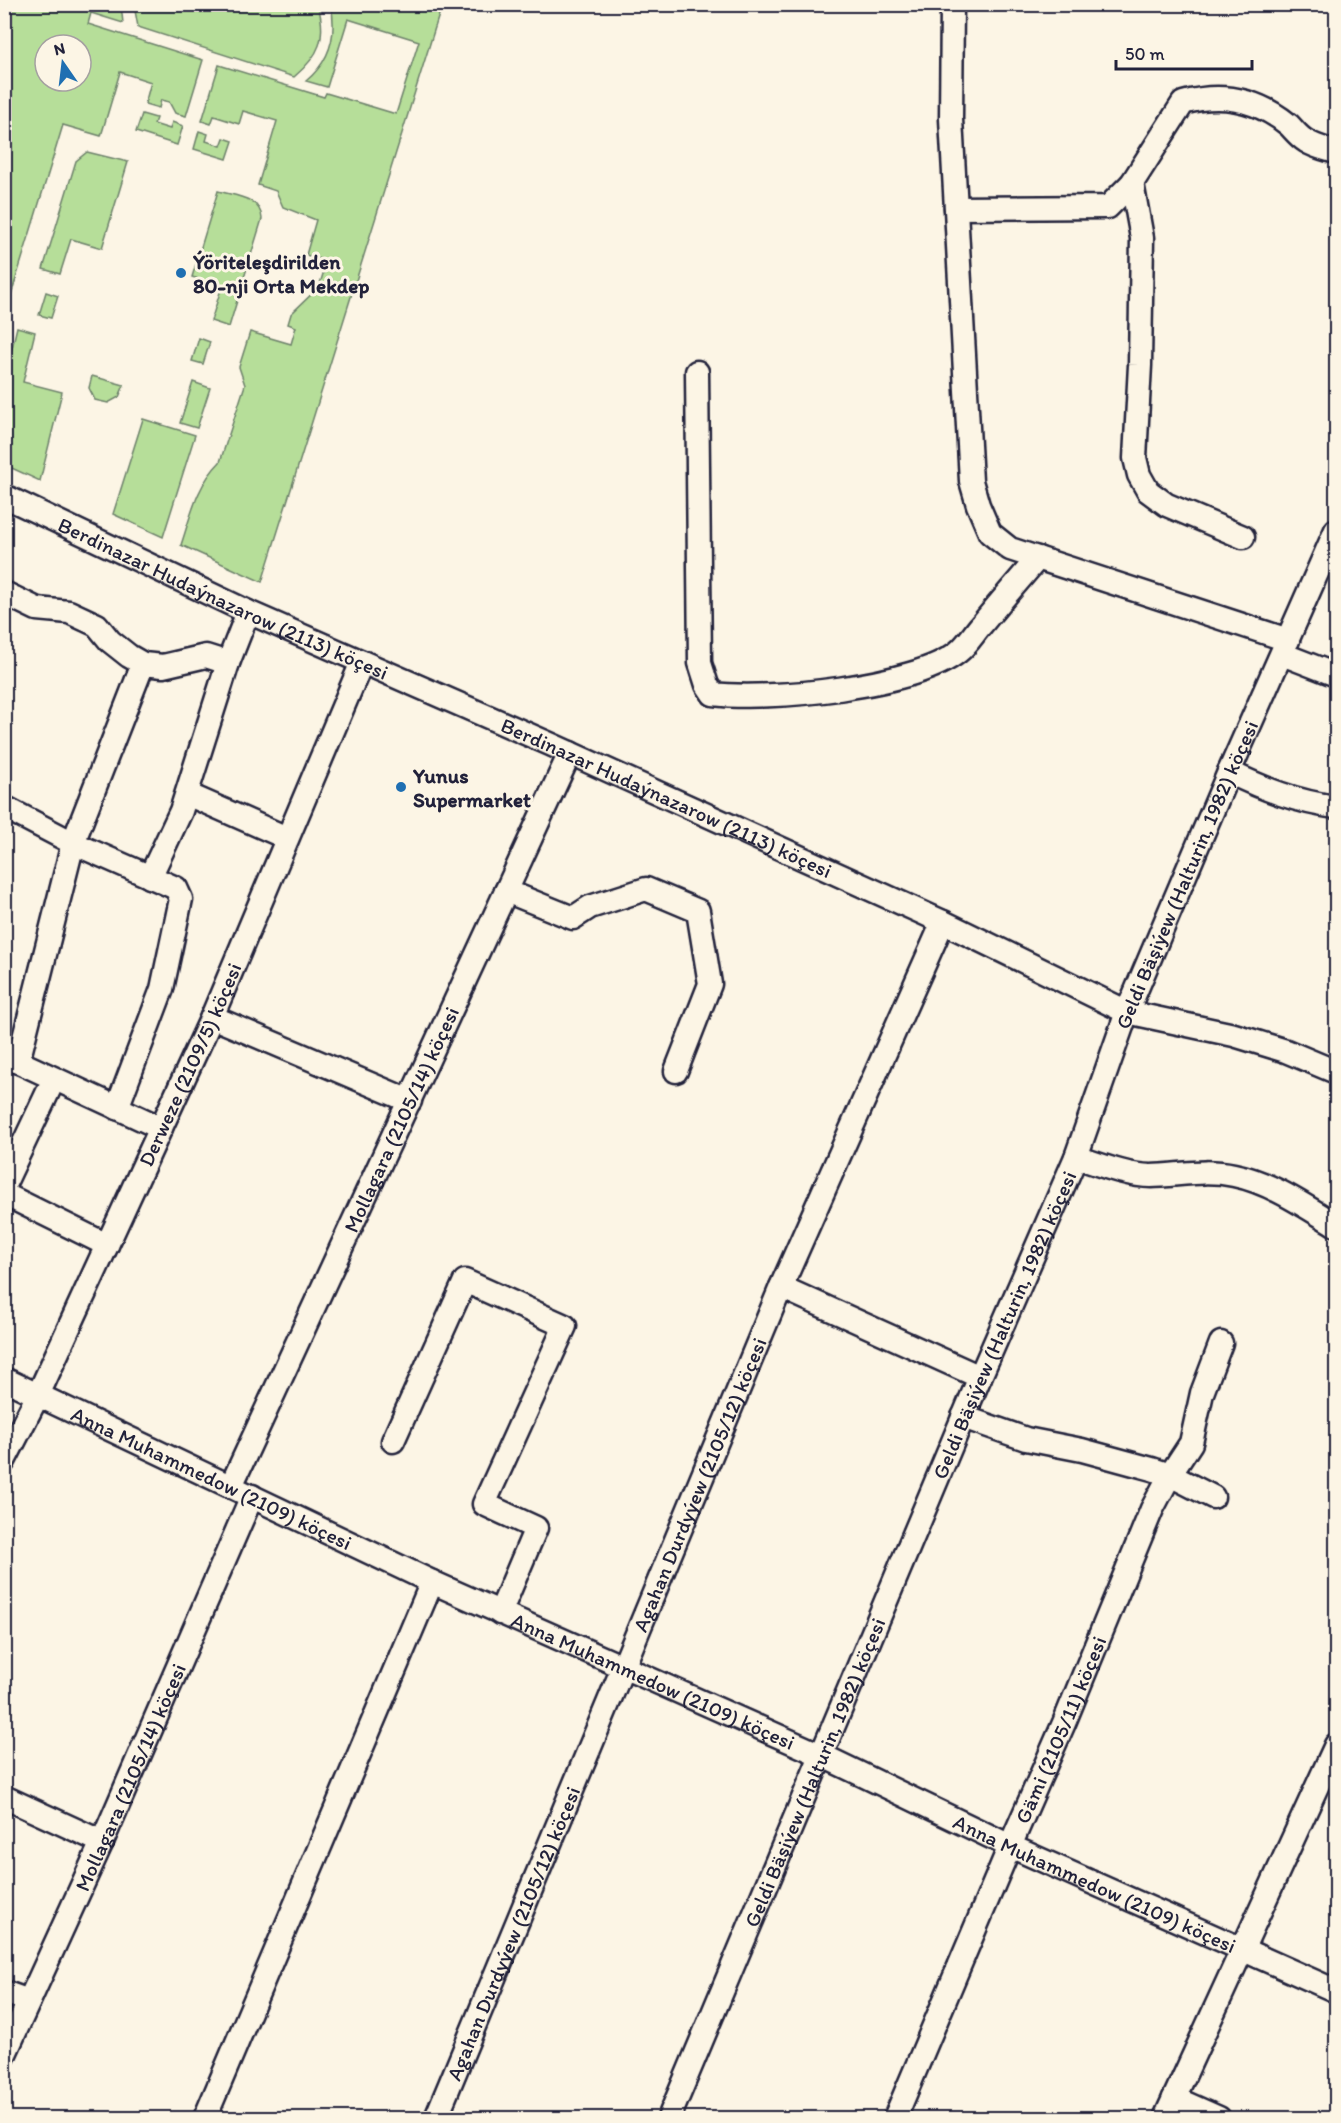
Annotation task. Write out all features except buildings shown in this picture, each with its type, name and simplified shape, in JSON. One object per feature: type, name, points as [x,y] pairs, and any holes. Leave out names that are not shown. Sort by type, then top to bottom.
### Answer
[{"type":"street","points":[[952,4],[951,119],[971,481],[978,505],[990,532],[1010,549],[1285,647],[1336,675]]},
{"type":"street","points":[[956,208],[1108,207],[1132,183],[1183,103],[1219,96],[1239,99],[1271,113],[1304,140],[1336,152]]},
{"type":"street","points":[[1132,183],[1142,238],[1140,365],[1135,458],[1139,475],[1148,491],[1167,505],[1243,537]]},
{"type":"street","points":[[697,372],[700,663],[707,685],[713,694],[762,696],[830,690],[908,675],[936,666],[959,651],[1038,558]]},
{"type":"street","name":"Berdinazar Hudaýnazarow (2113) köçesi","points":[[4,496],[248,612],[570,753],[943,922],[1127,1012],[1234,1035],[1286,1051],[1336,1072]]},
{"type":"street","name":"Geldi Bäşiýew (Halturin, 1982) köçesi","points":[[669,2118],[963,1416],[1076,1157],[1127,1012],[1229,772],[1336,530]]},
{"type":"street","points":[[4,593],[38,609],[69,612],[97,626],[110,641],[143,664],[163,666],[206,656],[228,663]]},
{"type":"street","points":[[150,877],[181,811],[228,663],[248,612]]},
{"type":"street","name":"Derweze (2109/5) köçesi","points":[[4,1461],[38,1395],[212,1017],[362,662]]},
{"type":"street","points":[[143,664],[73,843],[11,1059],[161,1128]]},
{"type":"street","name":"Mollagara (2105/14) köçesi","points":[[231,1486],[570,753]]},
{"type":"street","points":[[1229,772],[1277,794],[1336,807]]},
{"type":"street","points":[[187,794],[287,838]]},
{"type":"street","points":[[4,807],[73,843],[176,888],[181,898],[162,989],[117,1108]]},
{"type":"street","points":[[507,891],[573,918],[590,907],[646,889],[698,911],[710,984],[676,1071]]},
{"type":"street","name":"Agahan Durdyýew (2105/12) köçesi","points":[[436,2118],[781,1287],[943,922]]},
{"type":"street","points":[[212,1017],[410,1101]]},
{"type":"street","points":[[4,1185],[54,1078]]},
{"type":"street","points":[[1076,1157],[1107,1167],[1150,1176],[1212,1171],[1236,1175],[1292,1199],[1336,1225]]},
{"type":"street","points":[[4,1194],[107,1245]]},
{"type":"street","points":[[393,1441],[465,1281],[565,1326],[484,1504],[536,1528],[500,1613]]},
{"type":"street","points":[[781,1287],[980,1377]]},
{"type":"street","name":"Gämi (2105/11) köçesi","points":[[895,2118],[1064,1723],[1152,1509],[1170,1475],[1191,1443],[1202,1393],[1221,1343]]},
{"type":"street","name":"Anna Muhammedow (2109) köçesi","points":[[4,1379],[432,1582],[821,1755],[1010,1846],[1336,1991]]},
{"type":"street","points":[[963,1416],[1026,1438],[1133,1463],[1170,1475],[1213,1497]]},
{"type":"street","name":"Mollagara (2105/14) köçesi","points":[[4,2056],[102,1842],[252,1496]]},
{"type":"street","points":[[205,2118],[432,1582]]},
{"type":"street","points":[[1219,2118],[1170,2108],[1242,1949],[1333,1759]]},
{"type":"street","points":[[4,1797],[102,1842]]},
{"type":"street","points":[[4,1992],[29,2001]]},
{"type":"green space","points":[[5,4],[121,5],[123,23],[91,13],[88,24],[203,60],[186,116],[175,113],[169,102],[161,100],[159,108],[145,104],[151,82],[120,72],[101,136],[63,125],[5,309]]},
{"type":"green space","points":[[134,5],[318,5],[322,27],[321,36],[310,61],[294,77],[138,27]]},
{"type":"green space","points":[[331,5],[442,5],[262,582],[181,545],[200,490],[220,462],[245,385],[239,367],[250,332],[291,344],[296,327],[288,324],[291,314],[319,287],[327,261],[306,255],[316,220],[283,207],[276,191],[258,185],[277,121],[243,111],[239,124],[214,116],[211,124],[202,121],[219,65],[324,97],[326,93],[396,114],[419,41],[348,19],[327,87],[306,81],[321,65],[330,46],[333,26]]},
{"type":"green space","points":[[142,114],[156,118],[154,124],[170,129],[172,122],[183,126],[177,145],[136,132]]},
{"type":"green space","points":[[199,131],[208,134],[206,141],[221,146],[224,138],[233,141],[227,159],[194,149]]},
{"type":"green space","points":[[87,152],[128,162],[102,248],[71,239],[60,274],[43,269],[76,161]]},
{"type":"green space","points":[[218,191],[252,202],[261,212],[262,219],[229,327],[211,321],[222,286],[192,277]]},
{"type":"green space","points":[[46,292],[58,296],[51,318],[39,315]]},
{"type":"green space","points":[[17,327],[35,332],[23,382],[62,392],[40,481],[5,465],[5,377]]},
{"type":"green space","points":[[199,338],[210,342],[203,364],[192,361]]},
{"type":"green space","points":[[92,376],[124,385],[119,397],[108,403],[95,400],[89,388]]},
{"type":"green space","points":[[193,382],[210,388],[197,428],[180,423]]},
{"type":"green space","points":[[143,419],[195,435],[163,537],[113,514]]},
{"type":"place","name":"Ýöriteleşdirilden 80-nji Orta Mekdep","points":[[181,273]]},
{"type":"place","name":"Yunus Supermarket","points":[[401,787]]}]
